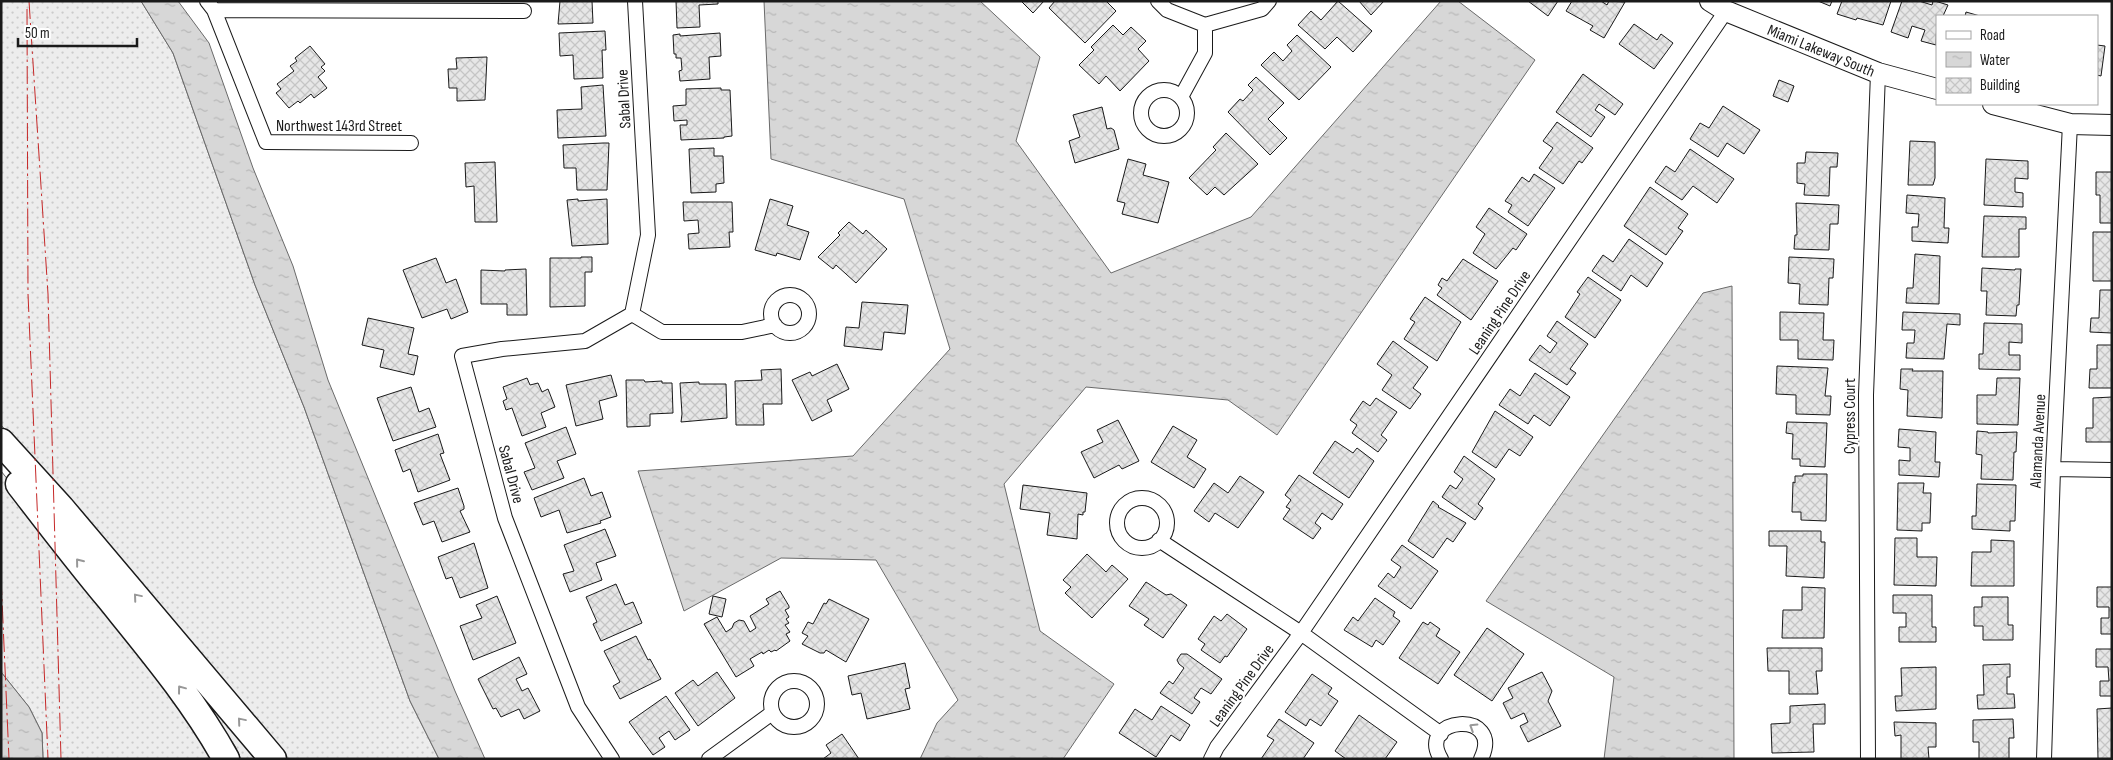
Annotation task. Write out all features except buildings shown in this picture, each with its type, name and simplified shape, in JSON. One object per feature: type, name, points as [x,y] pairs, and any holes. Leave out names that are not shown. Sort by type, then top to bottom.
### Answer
[{"type":"highway","points":[[1,442],[61,508],[273,759]]},
{"type":"highway","points":[[1,460],[68,548],[169,674],[201,718],[226,759]]},
{"type":"street","name":"Sabal Drive","points":[[612,759],[578,707],[505,518],[462,356],[502,349],[585,341],[632,314],[648,235],[635,1]]},
{"type":"street","points":[[1158,1],[1167,10],[1205,25],[1262,9],[1269,1]]},
{"type":"street","points":[[211,6],[524,11]]},
{"type":"street","name":"Northwest 143rd Street","points":[[211,6],[266,142],[411,143]]},
{"type":"street","name":"Miami Lakeway South","points":[[1718,6],[1878,73],[1936,89]]},
{"type":"street","name":"Leaning Pine Drive","points":[[1211,759],[1217,747],[1301,633],[1718,6]]},
{"type":"street","points":[[1181,96],[1205,52],[1205,25]]},
{"type":"street","name":"Cypress Court","points":[[1868,759],[1866,395],[1878,73]]},
{"type":"street","points":[[1997,105],[2070,124],[2112,125]]},
{"type":"street","name":"Alamanda Avenue","points":[[2044,759],[2053,469],[2070,124]]},
{"type":"street","points":[[632,314],[662,332],[742,332],[775,326]]},
{"type":"street","points":[[2053,469],[2112,470]]},
{"type":"street","points":[[1160,540],[1301,633],[1441,734]]},
{"type":"street","points":[[708,759],[772,713]]},
{"type":"street","points":[[1441,759],[1438,748],[1441,734],[1452,724],[1466,723],[1474,726],[1483,737],[1485,744],[1481,759]]},
{"type":"shaded area","points":[[1,1],[141,1],[173,53],[255,285],[304,407],[410,701],[439,759],[286,759],[1,425]]},
{"type":"shaded area","points":[[1,471],[119,619],[220,759],[43,759],[42,733],[29,707],[1,672]]},
{"type":"shaded area","points":[[159,632],[267,759],[241,759],[235,746],[207,707]]},
{"type":"water","points":[[141,1],[178,1],[209,43],[253,168],[293,266],[328,380],[455,691],[485,759],[439,759],[410,701],[304,407],[255,285],[173,53]]},
{"type":"water","points":[[764,1],[980,1],[1040,57],[1016,141],[1111,273],[1251,217],[1441,1],[1458,1],[1535,60],[1277,435],[1228,400],[1086,387],[1004,484],[1040,631],[1114,684],[1063,759],[920,759],[937,723],[958,700],[876,560],[781,558],[684,611],[638,471],[853,456],[950,349],[904,199],[771,159]]},
{"type":"water","points":[[1732,286],[1734,759],[1604,759],[1614,677],[1486,601],[1703,293]]},
{"type":"water","points":[[1,672],[29,707],[42,733],[43,759],[1,759]]},
{"type":"power","points":[[29,1],[48,294],[61,759]]},
{"type":"power","points":[[27,9],[28,294],[48,759]]},
{"type":"power","points":[[1,577],[9,759]]}]
